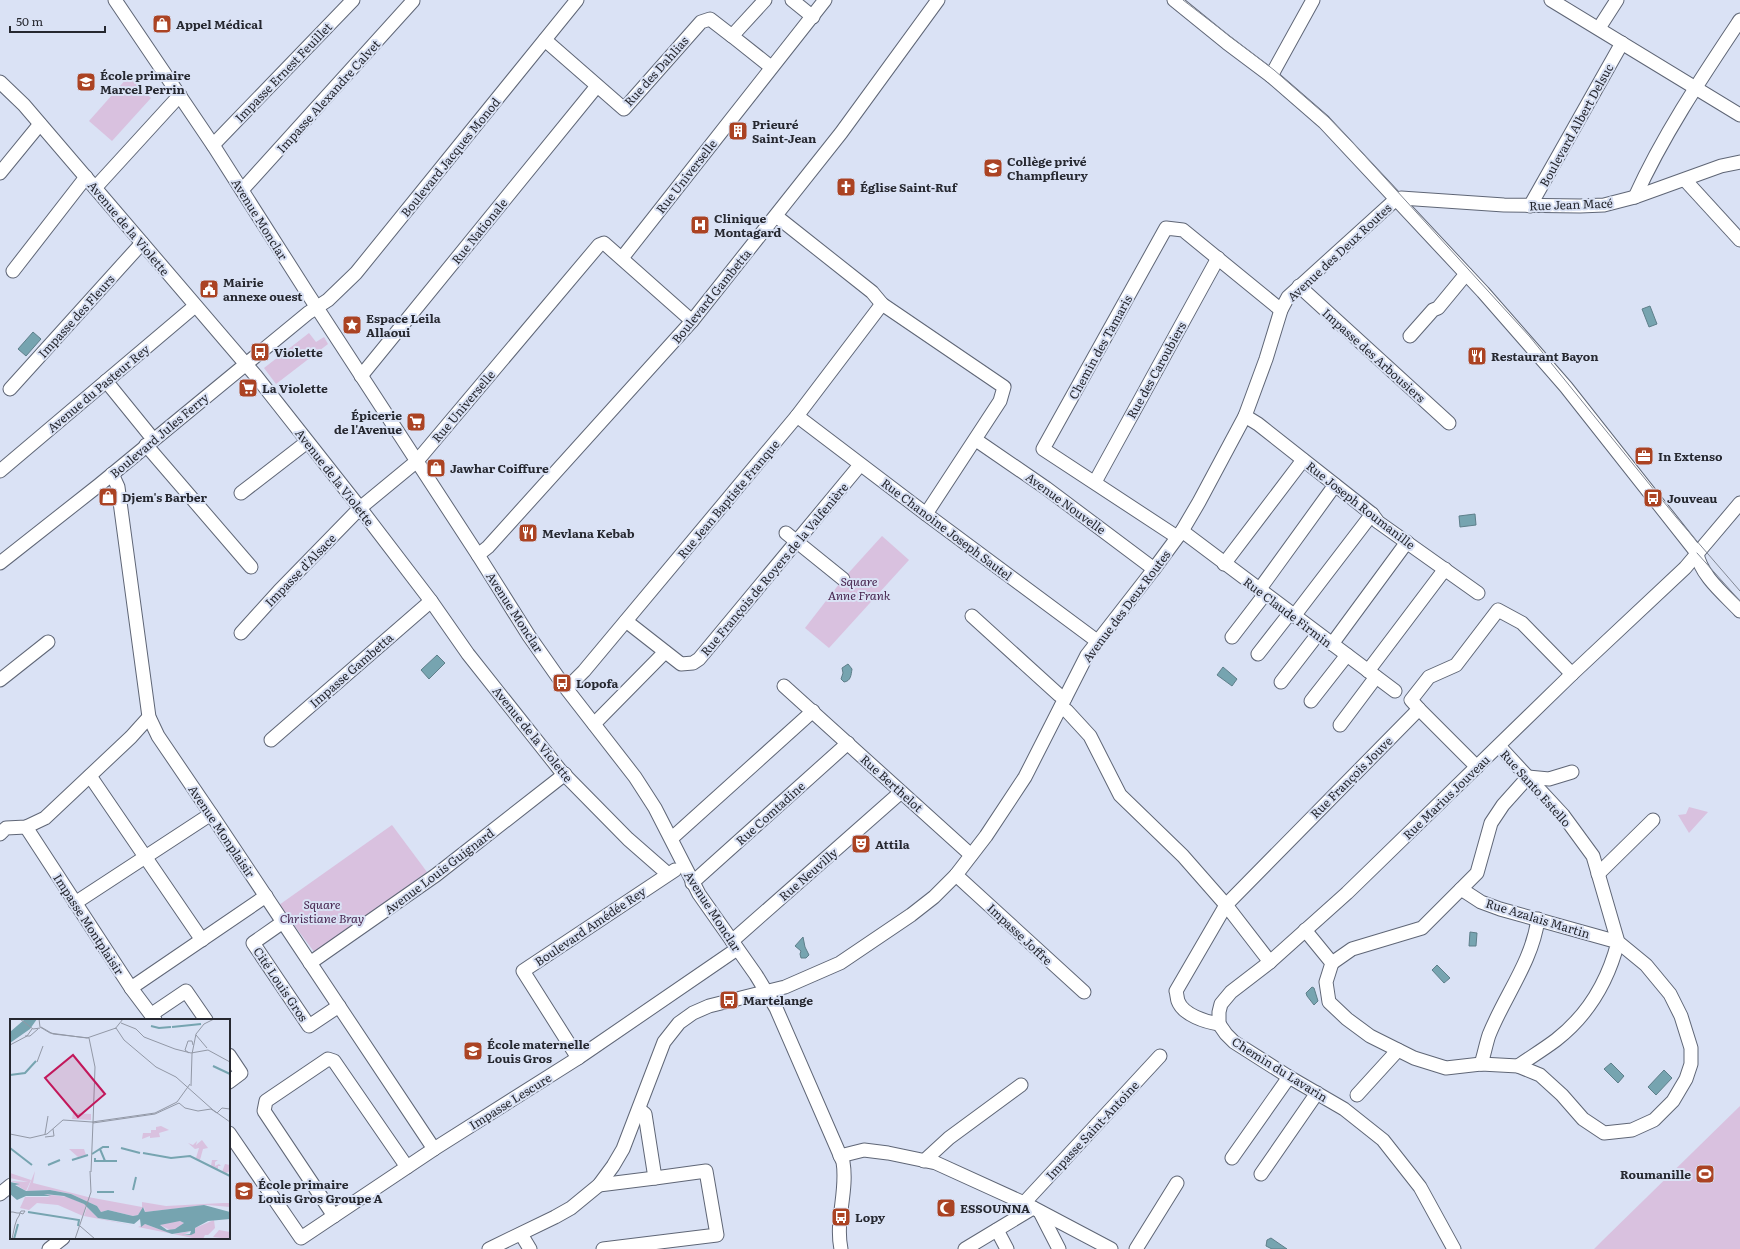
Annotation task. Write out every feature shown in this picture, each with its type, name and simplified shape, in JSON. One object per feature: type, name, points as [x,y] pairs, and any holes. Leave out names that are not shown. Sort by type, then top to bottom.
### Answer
[{"type":"street","name":"Avenue Monclar","points":[[115,0],[213,145],[529,636],[635,777],[672,838],[692,883],[766,992],[787,1031],[840,1156],[845,1173],[840,1231],[841,1249]]},
{"type":"street","name":"Impasse Ernest Feuillet","points":[[213,145],[353,0]]},
{"type":"street","name":"Boulevard Jacques Monod","points":[[317,307],[328,300],[356,273],[577,0]]},
{"type":"street","points":[[732,36],[765,0]]},
{"type":"street","points":[[792,0],[813,17]]},
{"type":"street","name":"Rue Universelle","points":[[622,258],[825,0]]},
{"type":"street","name":"Boulevard Gambetta","points":[[478,555],[488,547],[692,321],[841,133],[938,0]]},
{"type":"street","points":[[1174,0],[1271,76],[1324,122],[1395,200],[1466,274],[1566,387],[1697,553],[1698,560],[1706,574],[1740,611]]},
{"type":"street","points":[[1271,76],[1313,0]]},
{"type":"street","points":[[1551,0],[1740,115]]},
{"type":"street","points":[[1599,28],[1617,0]]},
{"type":"street","name":"Impasse Alexandre Calvet","points":[[242,190],[414,1]]},
{"type":"street","name":"Rue des Dahlias","points":[[545,40],[624,109],[701,22],[710,19],[771,67]]},
{"type":"street","points":[[1635,197],[1642,180],[1694,88],[1740,20]]},
{"type":"street","name":"Boulevard Albert Delsuc","points":[[1530,206],[1622,43]]},
{"type":"street","name":"Avenue de la Violette","points":[[0,82],[24,105],[245,364],[360,508],[431,601],[468,654],[565,774],[628,839],[668,874]]},
{"type":"street","name":"Rue Nationale","points":[[361,376],[597,86]]},
{"type":"street","points":[[95,188],[180,95]]},
{"type":"street","points":[[0,173],[40,124]]},
{"type":"street","name":"Rue Jean Macé","points":[[1395,200],[1401,198],[1530,206],[1604,205],[1635,197],[1721,166],[1740,162]]},
{"type":"street","points":[[13,271],[86,177]]},
{"type":"street","points":[[1685,180],[1740,240]]},
{"type":"street","name":"Avenue des Deux Routes","points":[[489,1249],[571,1208],[599,1185],[623,1149],[664,1042],[679,1023],[693,1013],[710,1006],[786,987],[814,976],[860,950],[934,897],[956,875],[986,836],[1025,777],[1087,655],[1180,534],[1199,502],[1245,416],[1266,359],[1281,310],[1288,297],[1395,200]]},
{"type":"street","points":[[776,216],[872,292],[882,304],[1004,387],[1000,401],[976,440],[926,514]]},
{"type":"street","name":"Chemin des Tamaris","points":[[1180,534],[1043,449],[1166,228],[1183,230],[1281,310]]},
{"type":"street","name":"Impasse des Fleurs","points":[[10,389],[142,243]]},
{"type":"street","name":"Rue Universelle","points":[[417,461],[599,245],[604,243],[692,321]]},
{"type":"street","name":"Rue des Caroubiers","points":[[1095,482],[1218,258]]},
{"type":"street","points":[[1410,336],[1433,310],[1438,308],[1466,274]]},
{"type":"street","name":"Impasse des Arbousiers","points":[[1299,286],[1449,423]]},
{"type":"street","name":"Rue Jean Baptiste Franque","points":[[567,688],[584,672],[797,416],[882,304]]},
{"type":"street","name":"Avenue du Pasteur Rey","points":[[0,471],[195,306]]},
{"type":"street","name":"Boulevard Jules Ferry","points":[[2,557],[112,474],[245,364],[317,307]]},
{"type":"street","points":[[106,381],[150,442],[251,566]]},
{"type":"street","name":"Rue Chanoine Joseph Sautel","points":[[797,416],[860,465],[1097,641]]},
{"type":"street","name":"Rue Joseph Roumanille","points":[[1245,416],[1258,424],[1372,514],[1378,522],[1478,593]]},
{"type":"street","name":"Avenue Nouvelle","points":[[976,440],[1046,488],[1154,569]]},
{"type":"street","points":[[241,493],[307,442]]},
{"type":"street","points":[[1224,564],[1303,460]]},
{"type":"street","name":"Impasse d'Alsace","points":[[241,633],[278,591],[360,508],[417,461]]},
{"type":"street","name":"Rue François de Royers de la Valfenière","points":[[626,621],[681,664],[693,663],[699,659],[860,465]]},
{"type":"street","name":"Avenue Monplaisir","points":[[112,474],[118,486],[149,717],[158,736],[434,1149]]},
{"type":"street","points":[[1232,637],[1335,485]]},
{"type":"street","name":"Rue Marius Jouveau","points":[[1219,1024],[1221,1004],[1231,992],[1270,962],[1306,930],[1572,674],[1685,568],[1740,503]]},
{"type":"street","points":[[1258,654],[1292,615],[1372,514]]},
{"type":"street","points":[[786,533],[843,579]]},
{"type":"street","name":"Rue Claude Firmin","points":[[1180,534],[1224,564],[1395,691]]},
{"type":"street","points":[[1332,644],[1407,542]]},
{"type":"street","points":[[1340,725],[1372,674],[1445,569]]},
{"type":"street","name":"Impasse Gambetta","points":[[271,740],[431,601]]},
{"type":"street","points":[[1477,767],[1411,700],[1429,677],[1456,665],[1498,610],[1522,623],[1572,674]]},
{"type":"street","points":[[972,616],[1059,695],[1067,711],[1090,736],[1120,795],[1183,856],[1226,905],[1270,962]]},
{"type":"street","points":[[1281,682],[1318,634]]},
{"type":"street","points":[[0,680],[48,642]]},
{"type":"street","points":[[594,724],[665,652]]},
{"type":"street","points":[[1311,701],[1347,655]]},
{"type":"street","name":"Rue Berthelot","points":[[784,686],[972,855]]},
{"type":"street","name":"Rue François Jouve","points":[[1226,905],[1419,709]]},
{"type":"street","points":[[672,838],[813,711]]},
{"type":"street","points":[[0,834],[6,828],[26,827],[45,818],[131,737],[149,717]]},
{"type":"street","name":"Rue Comtadine","points":[[692,883],[848,743]]},
{"type":"street","name":"Rue Santo Estello","points":[[1498,746],[1563,814],[1593,856],[1618,942]]},
{"type":"street","points":[[1518,1066],[1557,1039],[1584,1013],[1612,965],[1618,942],[1646,965],[1670,994],[1681,1016],[1691,1048],[1691,1064],[1686,1079],[1673,1101],[1654,1120],[1632,1130],[1604,1133],[1583,1119],[1562,1095],[1540,1075],[1518,1066],[1481,1064],[1446,1068],[1414,1058],[1370,1036],[1347,1019],[1329,1002],[1326,982],[1332,963],[1352,949],[1422,928],[1477,873],[1491,823],[1528,777],[1549,779],[1572,772]]},
{"type":"street","name":"Avenue Louis Guignard","points":[[310,963],[436,875],[565,774]]},
{"type":"street","points":[[90,776],[202,940]]},
{"type":"street","name":"Rue Neuvilly","points":[[735,945],[901,792]]},
{"type":"street","points":[[75,903],[211,814]]},
{"type":"street","points":[[1598,874],[1652,820]]},
{"type":"street","name":"Impasse Montplaisir","points":[[26,827],[131,988],[153,1017]]},
{"type":"street","name":"Boulevard Amédée Rey","points":[[578,1058],[523,971],[668,874],[678,869],[685,868]]},
{"type":"street","name":"Impasse Joffre","points":[[956,875],[1084,992]]},
{"type":"street","name":"Rue Azalais Martin","points":[[1461,889],[1481,902],[1494,907],[1618,942]]},
{"type":"street","points":[[131,988],[266,896]]},
{"type":"street","points":[[1219,1024],[1207,1022],[1190,1015],[1178,1002],[1176,991],[1226,905]]},
{"type":"street","points":[[1481,1064],[1490,1035],[1528,956],[1535,937],[1538,919]]},
{"type":"street","name":"Cité Louis Gros","points":[[283,922],[253,943],[309,1026],[339,1006]]},
{"type":"street","points":[[1306,930],[1332,963]]},
{"type":"street","name":"Impasse Lescure","points":[[230,1134],[301,1238],[434,1149],[578,1058],[735,945]]},
{"type":"street","points":[[153,1017],[186,991],[205,1019]]},
{"type":"street","name":"Chemin du Lavarin","points":[[1219,1024],[1234,1042],[1289,1077],[1344,1108],[1383,1140],[1420,1187],[1454,1249]]},
{"type":"street","points":[[1357,1095],[1398,1050]]},
{"type":"street","points":[[230,1056],[241,1073],[230,1081]]},
{"type":"street","name":"Impasse Saint-Antoine","points":[[966,1249],[1032,1208],[1160,1056]]},
{"type":"street","points":[[334,1216],[264,1111],[266,1102],[328,1059],[334,1061],[407,1167]]},
{"type":"street","points":[[1232,1158],[1289,1077]]},
{"type":"street","points":[[924,1161],[948,1138],[1021,1085]]},
{"type":"street","points":[[1261,1174],[1317,1093]]},
{"type":"street","points":[[639,1109],[645,1114],[654,1178]]},
{"type":"street","points":[[840,1156],[864,1150],[888,1152],[936,1164],[1032,1208],[1111,1249]]},
{"type":"street","points":[[599,1185],[706,1172],[717,1235],[603,1249]]},
{"type":"street","points":[[1136,1249],[1177,1183]]},
{"type":"street","points":[[0,1194],[10,1186]]},
{"type":"street","points":[[1032,1208],[1059,1249]]},
{"type":"street","points":[[997,1230],[1007,1249]]},
{"type":"street","points":[[521,1234],[530,1249]]},
{"type":"street","points":[[49,1249],[62,1239]]},
{"type":"green space","points":[[128,77],[151,98],[112,141],[89,121]]},
{"type":"green space","points":[[309,333],[316,342],[324,337],[328,344],[276,384],[264,368]]},
{"type":"green space","name":"Square Anne Frank","points":[[882,536],[909,560],[829,648],[805,628],[843,579]]},
{"type":"green space","points":[[1689,807],[1708,812],[1689,833],[1678,815],[1686,814]]},
{"type":"green space","name":"Square Christiane Bray","points":[[392,825],[427,872],[315,953],[279,905]]},
{"type":"green space","name":"Roumanille","points":[[1740,1106],[1740,1249],[1594,1249],[1601,1242]]},
{"type":"shaded area","points":[[1650,306],[1657,324],[1649,327],[1642,309]]},
{"type":"shaded area","points":[[33,332],[41,339],[26,356],[18,349]]},
{"type":"shaded area","points":[[1475,514],[1476,525],[1460,527],[1459,516]]},
{"type":"shaded area","points":[[437,655],[445,663],[429,679],[421,670]]},
{"type":"shaded area","points":[[848,664],[852,669],[851,675],[848,680],[844,682],[841,679],[843,673],[842,668]]},
{"type":"shaded area","points":[[1223,667],[1237,679],[1232,686],[1217,675]]},
{"type":"shaded area","points":[[1470,932],[1477,933],[1476,946],[1469,946]]},
{"type":"shaded area","points":[[803,937],[805,947],[809,955],[806,958],[801,958],[801,951],[795,946]]},
{"type":"shaded area","points":[[1437,965],[1450,978],[1444,983],[1432,970]]},
{"type":"shaded area","points":[[1312,987],[1314,988],[1318,1001],[1314,1005],[1306,993]]},
{"type":"shaded area","points":[[1611,1063],[1624,1076],[1618,1083],[1604,1069]]},
{"type":"shaded area","points":[[1664,1070],[1672,1078],[1656,1095],[1648,1087]]},
{"type":"shaded area","points":[[1271,1238],[1287,1249],[1272,1249],[1266,1246],[1267,1240]]},
{"type":"tram line","points":[[1183,0],[1274,70],[1328,117],[1355,145],[1530,337],[1676,517],[1740,591]]},
{"type":"tram line","points":[[1697,553],[1740,601]]},
{"type":"place","name":"Appel Médical","points":[[162,24]]},
{"type":"place","name":"École primaire Marcel Perrin","points":[[86,82]]},
{"type":"place","name":"Prieuré Saint-Jean","points":[[738,131]]},
{"type":"place","name":"Collège privé Champfleury","points":[[993,168]]},
{"type":"place","name":"Église Saint-Ruf","points":[[846,187]]},
{"type":"place","name":"Clinique Montagard","points":[[700,225]]},
{"type":"place","name":"Mairie annexe ouest","points":[[209,289]]},
{"type":"place","name":"Espace Leila Allaoui","points":[[352,325]]},
{"type":"place","name":"Violette","points":[[260,352]]},
{"type":"place","name":"Restaurant Bayon","points":[[1477,356]]},
{"type":"place","name":"La Violette","points":[[248,388]]},
{"type":"place","name":"Épicerie de l'Avenue","points":[[416,422]]},
{"type":"place","name":"In Extenso","points":[[1644,456]]},
{"type":"place","name":"Jawhar Coiffure","points":[[436,468]]},
{"type":"place","name":"Djem's Barber","points":[[108,497]]},
{"type":"place","name":"Jouveau","points":[[1653,498]]},
{"type":"place","name":"Mevlana Kebab","points":[[528,533]]},
{"type":"place","name":"Lopofa","points":[[562,683]]},
{"type":"place","name":"Attila","points":[[861,844]]},
{"type":"place","name":"Martelange","points":[[729,1000]]},
{"type":"place","name":"École maternelle Louis Gros","points":[[473,1051]]},
{"type":"place","name":"Roumanille","points":[[1705,1174]]},
{"type":"place","name":"École primaire Louis Gros Groupe A","points":[[244,1191]]},
{"type":"place","name":"ESSOUNNA","points":[[946,1208]]},
{"type":"place","name":"Lopy","points":[[841,1217]]}]
